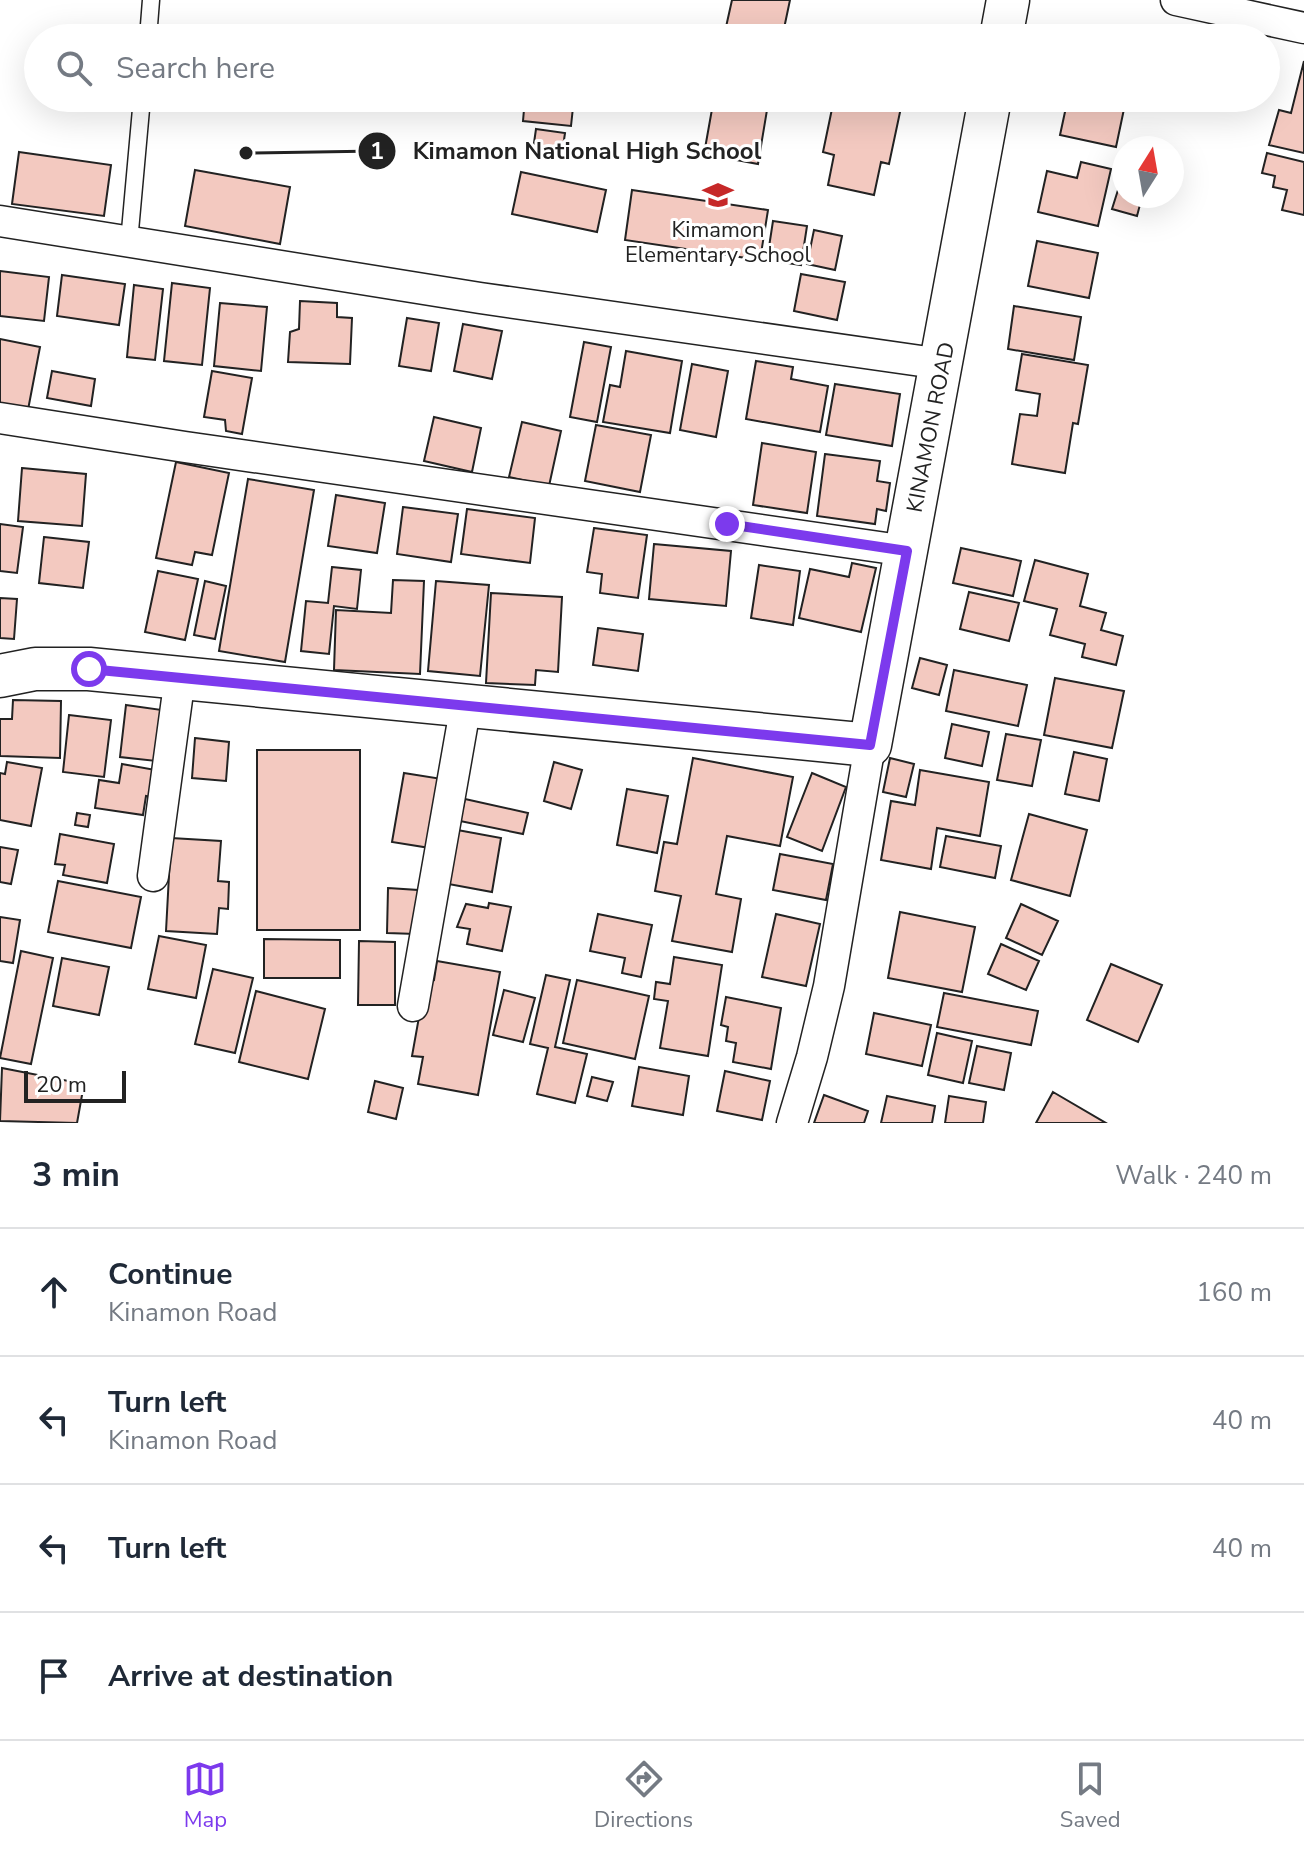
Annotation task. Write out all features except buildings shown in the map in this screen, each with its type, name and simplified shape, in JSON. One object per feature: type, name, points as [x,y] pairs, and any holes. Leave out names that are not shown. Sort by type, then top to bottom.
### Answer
[{"type":"street","points":[[1004,24],[1008,0]]},
{"type":"street","points":[[1176,0],[1269,9],[1304,28]]},
{"type":"street","name":"KINAMON ROAD","points":[[870,745],[987,112]]},
{"type":"street","points":[[0,221],[480,298],[942,364]]},
{"type":"street","points":[[0,418],[907,551]]},
{"type":"street","points":[[0,676],[35,669],[89,669],[870,745],[829,986],[792,1123]]},
{"type":"street","points":[[153,876],[180,677]]},
{"type":"street","points":[[413,1006],[466,704]]},
{"type":"lane","points":[[149,24],[151,0]]},
{"type":"lane","points":[[129,242],[141,112]]},
{"type":"place","name":"Kimamon National High School","points":[[246,153]]},
{"type":"place","name":"Kimamon Elementary School","points":[[718,195]]},
{"type":"route","points":[[89,669],[870,745],[907,551],[727,524]]}]
